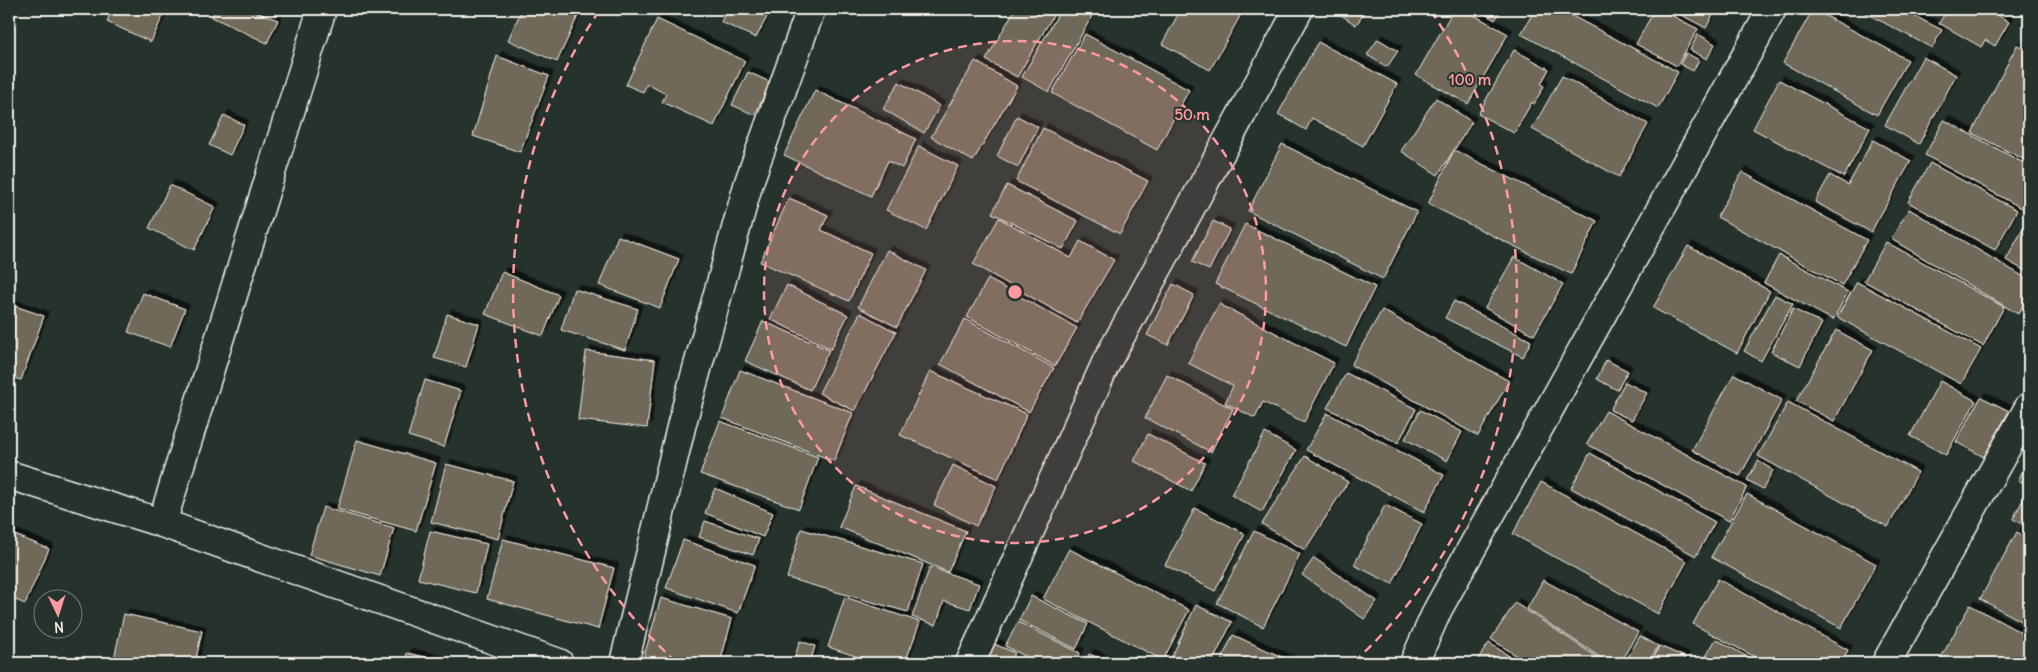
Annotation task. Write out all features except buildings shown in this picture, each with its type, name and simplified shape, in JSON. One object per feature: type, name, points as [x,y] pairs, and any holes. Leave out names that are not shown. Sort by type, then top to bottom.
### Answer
[{"type":"street","points":[[162,523],[322,9]]},
{"type":"street","points":[[624,663],[682,423],[749,182],[811,9]]},
{"type":"street","points":[[970,663],[1106,363],[1299,9]]},
{"type":"street","points":[[1414,663],[1438,609],[1772,9]]},
{"type":"street","points":[[1886,663],[2029,407]]},
{"type":"street","points":[[9,475],[162,523],[559,663]]}]
